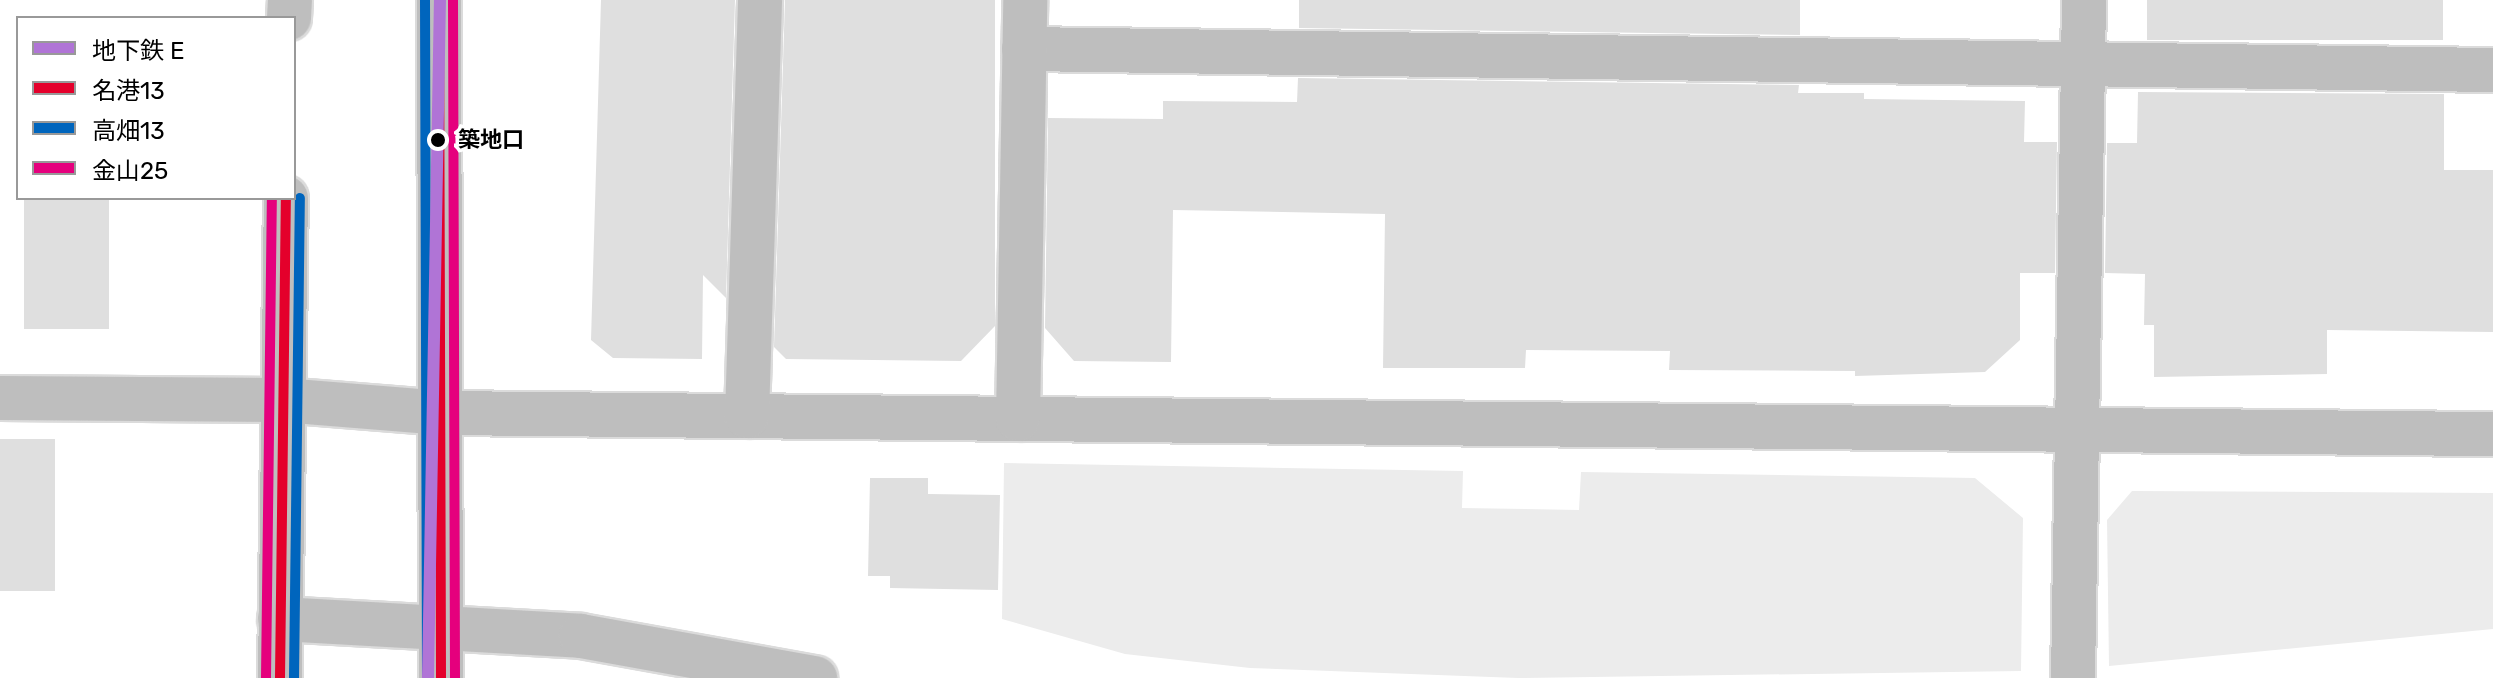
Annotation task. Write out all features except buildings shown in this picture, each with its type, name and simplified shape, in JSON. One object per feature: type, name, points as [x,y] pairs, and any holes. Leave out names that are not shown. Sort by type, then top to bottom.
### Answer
[{"type":"main road","points":[[439,0],[443,413],[441,678]]},
{"type":"main road","points":[[747,416],[760,0]]},
{"type":"main road","points":[[1018,419],[1025,0]]},
{"type":"main road","points":[[2073,678],[2084,0]]},
{"type":"main road","points":[[1024,49],[2493,70]]},
{"type":"main road","points":[[280,678],[286,200]]},
{"type":"main road","points":[[0,398],[282,400],[443,413],[2493,434]]},
{"type":"main road","points":[[280,619],[581,636],[815,678]]},
{"type":"shaded area","points":[[1004,463],[1463,471],[1462,508],[1579,510],[1581,472],[1975,478],[2023,518],[2021,671],[1518,678],[1250,668],[1125,654],[1002,619]]},
{"type":"shaded area","points":[[2132,491],[2493,493],[2493,629],[2109,666],[2107,520]]},
{"type":"metro line","name":"E","points":[[428,678],[440,0]]},
{"type":"transit line","name":"高畑13","points":[[425,0],[427,678]]},
{"type":"transit line","name":"名港13","points":[[439,0],[441,678]]},
{"type":"transit line","name":"金山25","points":[[453,0],[455,678]]},
{"type":"transit line","name":"高畑13","points":[[294,678],[300,198]]},
{"type":"transit line","name":"金山25","points":[[266,678],[272,200]]},
{"type":"transit line","name":"名港13","points":[[280,678],[286,200]]},
{"type":"place","name":"築地口","points":[[438,140]]}]
